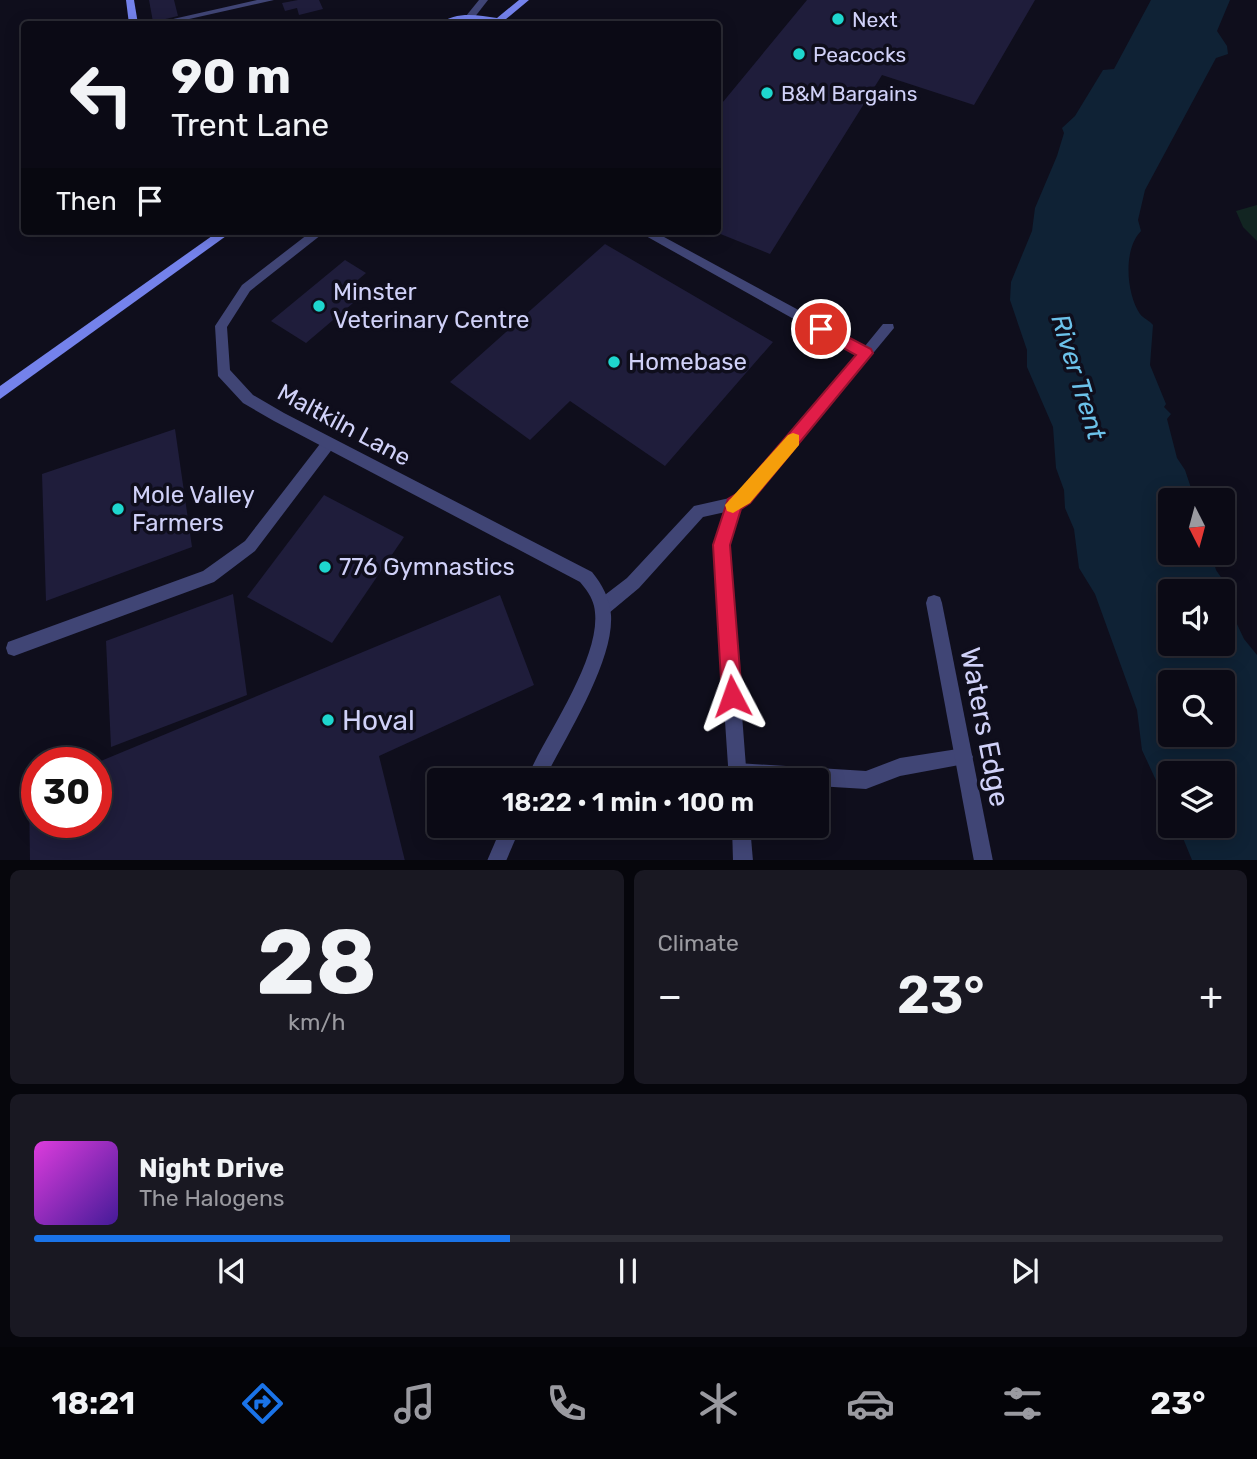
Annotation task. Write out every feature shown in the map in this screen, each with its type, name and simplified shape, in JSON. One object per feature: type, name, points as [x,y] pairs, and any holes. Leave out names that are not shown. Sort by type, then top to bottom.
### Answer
[{"type":"main road","points":[[130,0],[134,21]]},
{"type":"main road","points":[[500,21],[525,0]]},
{"type":"main road","points":[[450,21],[471,16],[490,21]]},
{"type":"main road","points":[[4,390],[221,235]]},
{"type":"street","points":[[170,21],[270,0]]},
{"type":"street","points":[[471,16],[484,0]]},
{"type":"street","name":"Maltkiln Lane","points":[[315,235],[246,288],[221,326],[223,372],[248,399],[328,444],[586,577],[597,590],[603,607]]},
{"type":"street","points":[[650,235],[866,353]]},
{"type":"street","points":[[540,768],[599,648],[603,607],[633,583],[699,511],[734,504],[744,498],[888,328]]},
{"type":"street","points":[[14,648],[208,577],[250,546],[328,444]]},
{"type":"street","points":[[734,504],[721,545],[737,768]]},
{"type":"street","name":"Waters Edge","points":[[934,603],[984,860]]},
{"type":"street","points":[[829,779],[866,780],[900,767],[964,757]]},
{"type":"street","points":[[496,860],[506,838]]},
{"type":"street","points":[[742,838],[743,860]]},
{"type":"green space","points":[[1257,205],[1257,241],[1243,227],[1236,211]]},
{"type":"water","name":"River Trent","points":[[1151,0],[1230,0],[1217,31],[1227,46],[1228,54],[1216,58],[1145,190],[1138,220],[1141,231],[1131,249],[1128,271],[1135,305],[1141,315],[1153,325],[1150,365],[1166,404],[1164,407],[1171,414],[1167,419],[1177,458],[1185,470],[1191,488],[1158,488],[1158,565],[1215,565],[1222,579],[1158,579],[1158,656],[1235,656],[1235,620],[1244,639],[1257,655],[1257,860],[1192,860],[1183,838],[1235,838],[1235,761],[1158,761],[1158,785],[1142,750],[1137,710],[1095,594],[1079,568],[1074,529],[1065,508],[1064,490],[1056,468],[1053,427],[1027,367],[1027,350],[1010,300],[1011,282],[1032,231],[1035,208],[1057,156],[1064,133],[1062,128],[1075,116],[1103,70],[1114,69]]},
{"type":"building","points":[[149,0],[174,0],[178,16],[153,21]]},
{"type":"building","points":[[319,0],[323,9],[299,15],[297,8],[285,11],[282,3]]},
{"type":"building","points":[[807,0],[1035,0],[974,105],[882,75],[770,254],[721,234],[721,104]]},
{"type":"building","name":"Homebase","points":[[605,244],[773,342],[665,466],[570,401],[530,440],[450,382]]},
{"type":"building","name":"Minster Veterinary Centre","points":[[345,260],[366,273],[353,284],[366,292],[306,343],[271,321]]},
{"type":"building","points":[[175,429],[192,547],[46,601],[42,474]]},
{"type":"building","points":[[324,495],[404,537],[332,643],[247,597]]},
{"type":"building","points":[[233,594],[247,695],[111,747],[106,641]]},
{"type":"building","name":"Hoval","points":[[500,595],[534,685],[379,756],[405,860],[30,860],[30,838],[112,838],[112,756]]},
{"type":"slow traffic","points":[[733,505],[744,498],[793,440]]},
{"type":"place","name":"Next","points":[[838,19]]},
{"type":"place","name":"Peacocks","points":[[799,54]]},
{"type":"place","name":"B&M Bargains","points":[[767,93]]},
{"type":"place","name":"Minster Veterinary Centre","points":[[319,306]]},
{"type":"place","name":"Homebase","points":[[614,362]]},
{"type":"place","name":"Mole Valley Farmers","points":[[118,509]]},
{"type":"place","name":"776 Gymnastics","points":[[325,567]]},
{"type":"place","name":"Hoval","points":[[328,720]]},
{"type":"route","points":[[732,696],[721,545],[734,504],[744,498],[866,353],[821,329]]}]
